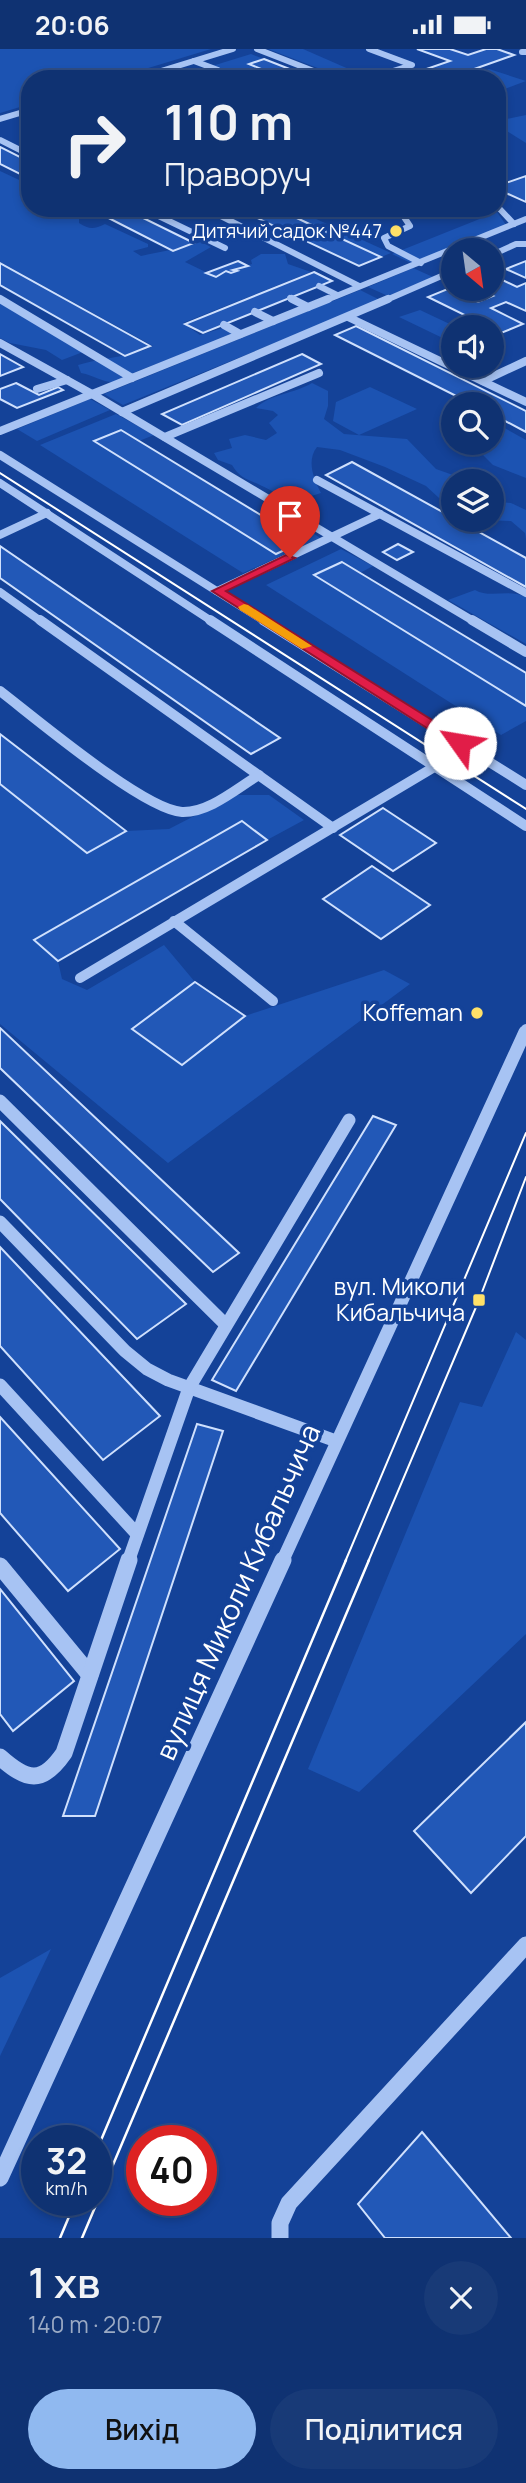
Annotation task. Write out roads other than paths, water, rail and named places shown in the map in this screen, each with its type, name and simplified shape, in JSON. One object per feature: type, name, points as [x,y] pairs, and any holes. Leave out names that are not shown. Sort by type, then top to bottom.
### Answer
[{"type":"street","points":[[164,70],[233,49]]},
{"type":"street","points":[[257,49],[311,70]]},
{"type":"street","points":[[369,49],[412,65],[396,70]]},
{"type":"street","points":[[194,61],[216,70]]},
{"type":"street","points":[[0,119],[21,113]]},
{"type":"street","points":[[0,140],[21,149]]},
{"type":"street","points":[[506,216],[514,225]]},
{"type":"street","points":[[161,217],[225,248]]},
{"type":"street","points":[[223,217],[359,286]]},
{"type":"street","points":[[404,217],[410,226],[384,238],[388,246],[441,268]]},
{"type":"street","points":[[0,431],[526,219]]},
{"type":"street","points":[[492,234],[516,244],[526,244]]},
{"type":"street","points":[[504,250],[516,244]]},
{"type":"street","points":[[122,412],[441,277]]},
{"type":"street","points":[[319,286],[337,295]]},
{"type":"street","points":[[0,299],[132,378]]},
{"type":"street","points":[[255,312],[273,321]]},
{"type":"street","points":[[348,317],[526,402]]},
{"type":"street","points":[[224,325],[240,334]]},
{"type":"street","points":[[0,343],[93,394]]},
{"type":"street","points":[[483,381],[526,361]]},
{"type":"street","points":[[165,437],[319,373]]},
{"type":"street","points":[[37,389],[66,380]]},
{"type":"street","points":[[122,412],[526,652]]},
{"type":"street","points":[[0,455],[526,785]]},
{"type":"street","points":[[317,480],[526,593]]},
{"type":"street","points":[[0,482],[526,826]]},
{"type":"street","points":[[0,592],[333,828]]},
{"type":"street","points":[[0,691],[143,797],[170,811],[194,810],[259,775]]},
{"type":"street","points":[[80,978],[436,766]]},
{"type":"street","points":[[174,922],[272,1001]]},
{"type":"street","name":"вулиця Миколи Кибальчича","points":[[2,2170],[200,1745],[526,1028]]},
{"type":"street","points":[[0,1101],[226,1325]]},
{"type":"street","points":[[0,1757],[27,1777],[42,1778],[54,1770],[64,1753],[189,1388],[349,1120]]},
{"type":"street","points":[[0,1223],[125,1351],[148,1369],[189,1388],[336,1441]]},
{"type":"street","points":[[0,1385],[137,1534]]},
{"type":"street","points":[[0,1566],[90,1675]]},
{"type":"street","points":[[280,2238],[280,2223],[289,2203],[526,1945]]},
{"type":"lane","points":[[290,298],[308,307]]},
{"type":"lane","points":[[93,394],[122,412]]},
{"type":"lane","points":[[0,535],[47,513]]},
{"type":"lane","points":[[218,591],[380,515]]},
{"type":"tram line","points":[[0,473],[526,809]]},
{"type":"tram line","points":[[345,1562],[526,1133]]},
{"type":"tram line","points":[[368,1562],[479,1300],[526,1177]]},
{"type":"tram line","points":[[107,2125],[346,1560]]},
{"type":"tram line","points":[[82,2238],[369,1560]]},
{"type":"tram line","points":[[60,2238],[69,2216]]},
{"type":"place","name":"Дитячий садок №447","points":[[396,231]]},
{"type":"place","name":"Koffeman","points":[[477,1013]]},
{"type":"place","name":"вул. Миколи Кибальчича","points":[[479,1300]]}]
